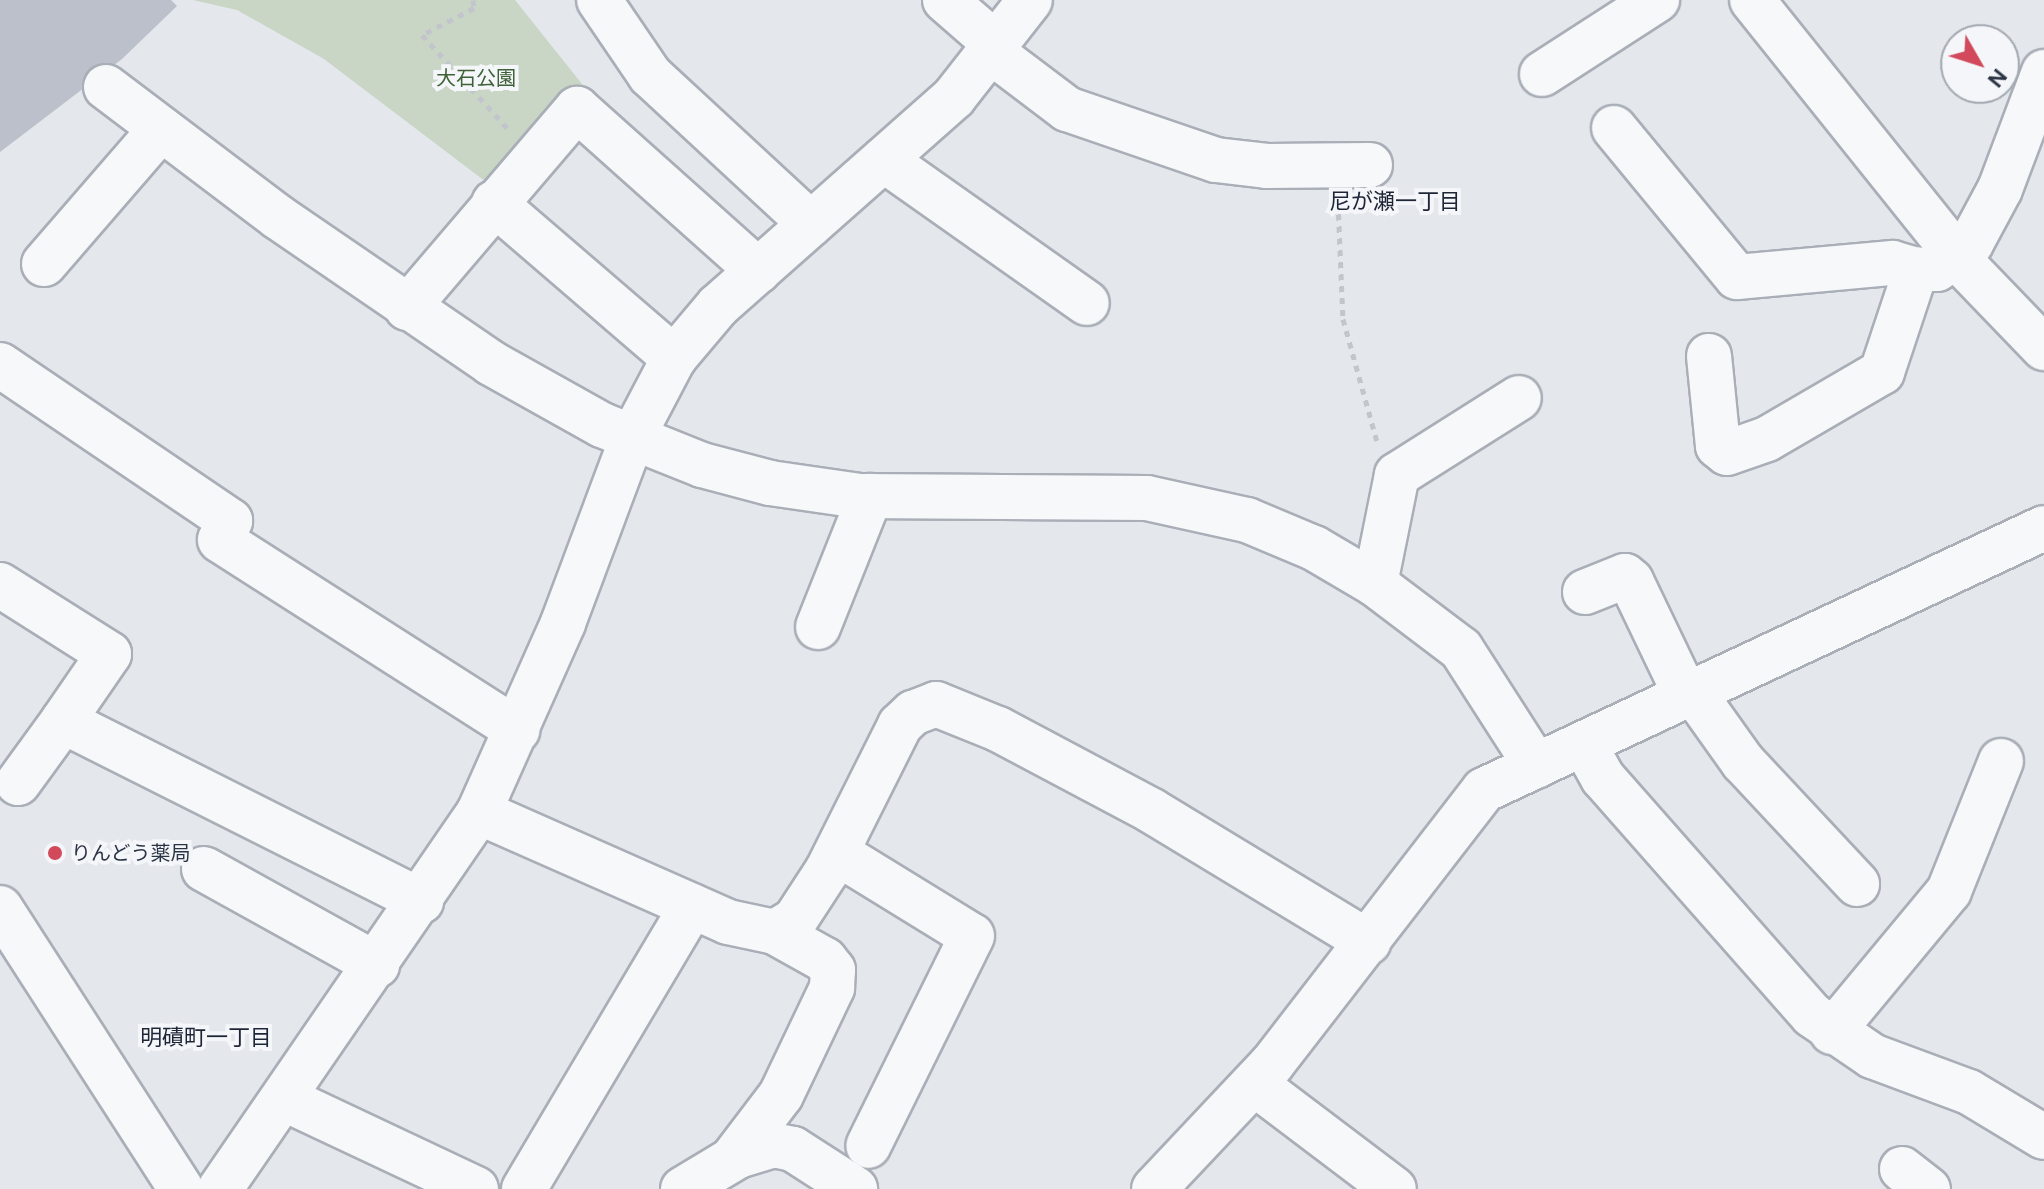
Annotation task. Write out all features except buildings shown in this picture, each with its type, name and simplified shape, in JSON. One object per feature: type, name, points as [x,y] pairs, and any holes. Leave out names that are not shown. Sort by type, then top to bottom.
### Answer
[{"type":"street","points":[[599,0],[650,75],[811,224]]},
{"type":"street","points":[[945,0],[996,50],[1067,109],[1117,129],[1216,160],[1353,165]]},
{"type":"street","points":[[220,1189],[285,1099],[479,812],[517,730],[632,438],[674,358],[697,327],[954,97],[996,50],[1030,0]]},
{"type":"street","points":[[1542,74],[1657,0]]},
{"type":"street","points":[[1752,0],[1957,256],[2044,348]]},
{"type":"street","points":[[1614,128],[1737,277],[1892,263],[1916,270],[1937,269],[1971,243],[2012,166],[2044,72]]},
{"type":"street","points":[[106,87],[160,130],[407,308],[541,393],[632,438],[743,477],[870,496],[1087,496],[1188,504],[1292,538],[1375,584],[1472,662],[1536,766]]},
{"type":"street","points":[[407,308],[577,109],[758,271]]},
{"type":"street","points":[[44,264],[160,130]]},
{"type":"street","points":[[884,160],[1087,303]]},
{"type":"street","points":[[494,203],[674,358]]},
{"type":"street","points":[[1709,356],[1718,446],[1727,453],[1767,439],[1882,372],[1916,270]]},
{"type":"street","points":[[0,365],[230,521],[220,540],[517,730]]},
{"type":"street","points":[[1375,584],[1397,475],[1519,398]]},
{"type":"street","points":[[818,627],[870,496]]},
{"type":"street","points":[[1154,1189],[1255,1084],[1484,790],[2044,528]]},
{"type":"street","points":[[1585,592],[1625,576],[1631,581],[1690,694],[1743,762],[1857,884]]},
{"type":"street","points":[[0,585],[109,654],[18,783]]},
{"type":"street","points":[[775,932],[804,909],[837,853],[900,725],[913,713],[936,704],[998,729],[1152,811],[1368,942]]},
{"type":"street","points":[[63,721],[421,901]]},
{"type":"street","points":[[1584,744],[1603,778],[1832,1032],[1872,1056],[1969,1092],[2044,1137]]},
{"type":"street","points":[[1832,1032],[1949,891],[2001,761]]},
{"type":"street","points":[[479,812],[692,906],[775,932],[825,960],[833,970],[832,988],[781,1095],[733,1158]]},
{"type":"street","points":[[837,853],[972,936],[868,1146]]},
{"type":"street","points":[[204,869],[377,965]]},
{"type":"street","points":[[524,1189],[692,906]]},
{"type":"street","points":[[0,908],[181,1189]]},
{"type":"street","points":[[1255,1084],[1394,1189]]},
{"type":"street","points":[[285,1099],[476,1189]]},
{"type":"street","points":[[683,1189],[733,1158],[782,1146],[855,1189]]},
{"type":"path","points":[[473,0],[474,8],[422,35],[515,134]]},
{"type":"path","points":[[1353,165],[1343,319],[1373,413],[1382,477],[1393,491]]},
{"type":"green space","name":"大石公園","points":[[193,0],[515,0],[586,89],[498,191],[324,59],[237,10]]},
{"type":"place","name":"りんどう薬局","points":[[55,853]]},
{"type":"district","name":"尼が瀬一丁目","points":[[1395,202]]},
{"type":"district","name":"明磧町一丁目","points":[[206,1038]]}]
